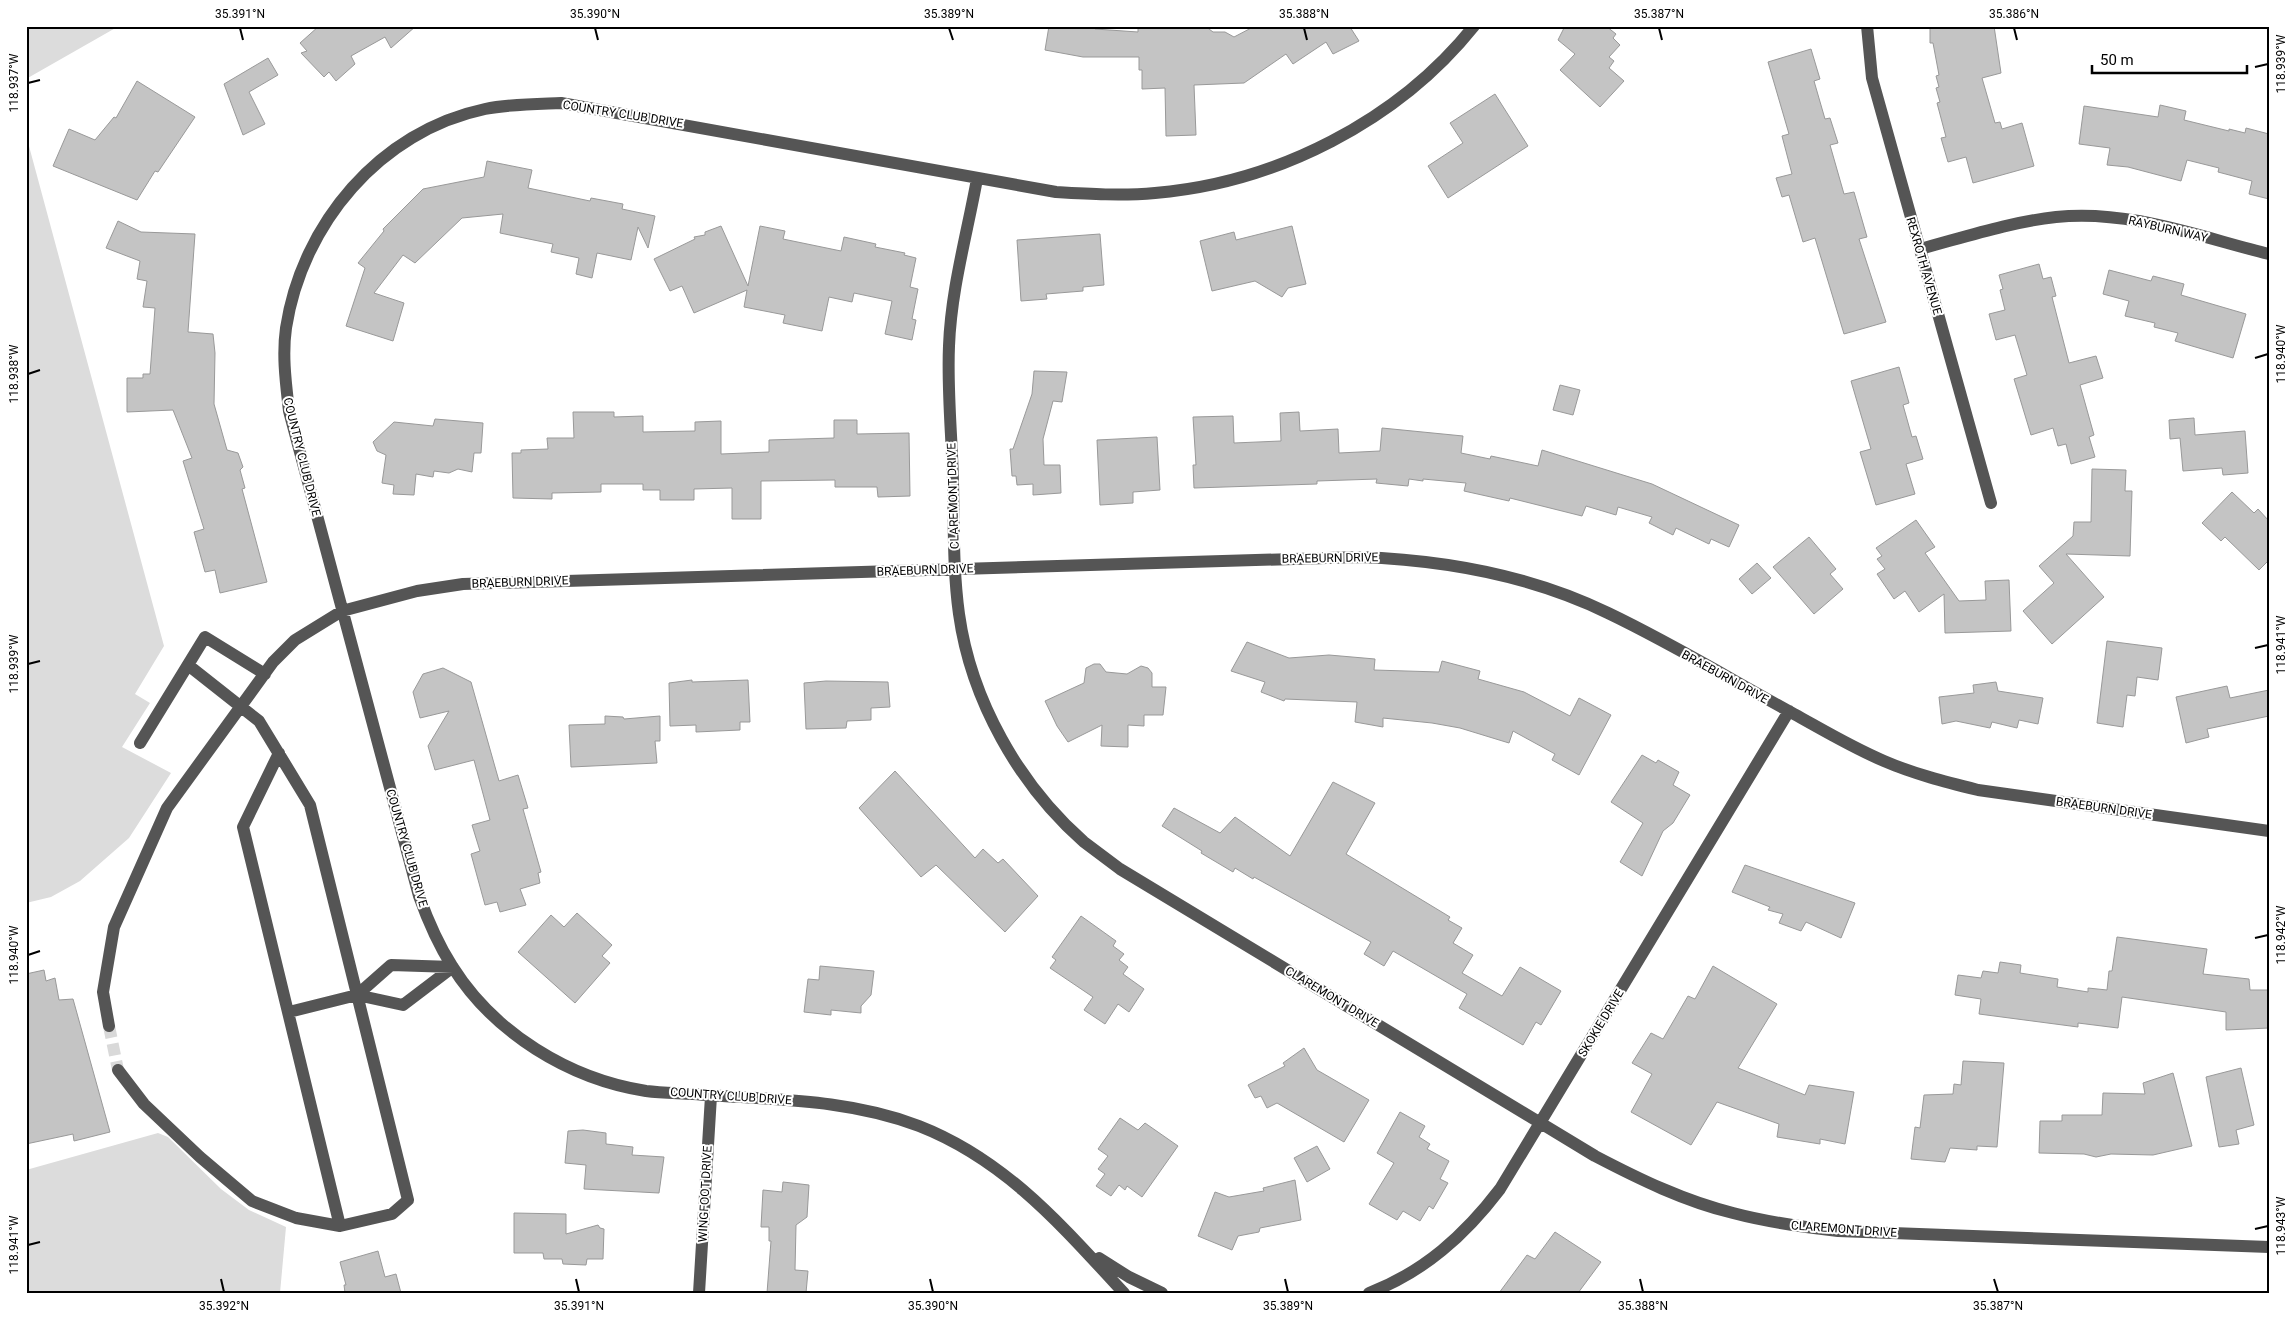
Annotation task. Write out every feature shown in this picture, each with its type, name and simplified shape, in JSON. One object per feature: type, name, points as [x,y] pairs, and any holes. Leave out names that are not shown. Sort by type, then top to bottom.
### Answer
[{"type":"street","name":"COUNTRY CLUB DRIVE","points":[[1124,1293],[1069,1233],[1026,1190],[1000,1170],[961,1146],[919,1126],[875,1112],[836,1105],[646,1091],[603,1081],[562,1064],[528,1044],[476,999],[452,967],[433,933],[419,896],[289,411],[284,371],[286,330],[292,299],[301,269],[316,236],[333,210],[357,182],[384,158],[413,138],[450,120],[484,109],[525,104],[561,104],[1056,192],[1106,195],[1156,193],[1205,186],[1254,174],[1345,134],[1387,107],[1432,70],[1474,26]]},
{"type":"street","name":"REXROTH AVENUE","points":[[1867,26],[1872,78],[1991,503]]},
{"type":"street","name":"CLAREMONT DRIVE","points":[[977,179],[954,306],[949,346],[955,569],[959,615],[969,660],[982,698],[999,734],[1022,773],[1051,809],[1084,841],[1120,869],[1595,1156],[1657,1187],[1731,1213],[1779,1224],[1838,1231],[2269,1247]]},
{"type":"street","name":"RAYBURN WAY","points":[[1920,249],[2020,222],[2058,217],[2103,216],[2141,221],[2269,254]]},
{"type":"street","name":"BRAEBURN DRIVE","points":[[109,1026],[103,992],[114,927],[167,808],[265,674],[295,640],[342,611],[417,591],[463,584],[1359,557],[1408,559],[1458,565],[1506,575],[1607,612],[1884,761],[1930,778],[1978,790],[2269,831]]},
{"type":"street","points":[[140,743],[205,638],[265,674]]},
{"type":"street","points":[[118,1070],[144,1104],[200,1157],[252,1201],[296,1218],[340,1226],[392,1214],[408,1200],[310,805],[259,720],[188,665]]},
{"type":"street","name":"SKOKIE DRIVE","points":[[1369,1293],[1420,1268],[1458,1237],[1479,1216],[1500,1189],[1789,711]]},
{"type":"street","points":[[279,753],[243,828],[340,1226]]},
{"type":"street","points":[[358,995],[391,965],[452,967]]},
{"type":"street","points":[[289,1012],[358,995],[403,1005],[452,967]]},
{"type":"street","name":"WINGFOOT DRIVE","points":[[699,1293],[711,1096]]},
{"type":"street","points":[[1069,1233],[1100,1259],[1129,1277],[1162,1293]]},
{"type":"shaded area","points":[[26,26],[119,26],[26,79]]},
{"type":"shaded area","points":[[26,135],[164,646],[135,694],[150,703],[122,747],[171,773],[129,838],[80,881],[51,897],[26,903]]},
{"type":"shaded area","points":[[158,1133],[168,1137],[221,1189],[249,1210],[286,1227],[280,1293],[26,1293],[26,1170]]},
{"type":"building","points":[[319,26],[416,26],[391,48],[385,37],[351,56],[355,64],[336,81],[329,72],[324,77],[301,53],[307,51],[300,43]]},
{"type":"building","points":[[1049,26],[1096,26],[1095,29],[1138,32],[1138,26],[1205,26],[1213,32],[1225,32],[1234,37],[1255,26],[1351,26],[1359,41],[1333,54],[1326,42],[1293,64],[1286,54],[1244,83],[1194,85],[1196,135],[1166,136],[1165,88],[1142,89],[1142,70],[1139,70],[1139,57],[1083,57],[1045,50]]},
{"type":"building","points":[[1565,26],[1606,26],[1616,34],[1613,38],[1620,45],[1609,57],[1614,61],[1609,68],[1624,81],[1600,107],[1560,70],[1575,54],[1558,40]]},
{"type":"building","points":[[1930,26],[1994,26],[2001,73],[1982,78],[1995,123],[2000,122],[2002,129],[2022,123],[2034,166],[1973,183],[1966,157],[1948,162],[1941,138],[1946,137],[1937,103],[1940,102],[1936,88],[1939,87],[1936,76],[1939,75],[1933,43],[1930,43]]},
{"type":"building","points":[[1811,49],[1820,79],[1814,81],[1825,119],[1830,118],[1838,143],[1830,145],[1844,194],[1854,192],[1867,237],[1859,239],[1886,322],[1844,334],[1815,238],[1803,242],[1789,195],[1782,197],[1776,178],[1792,174],[1782,136],[1789,134],[1768,62]]},
{"type":"building","points":[[268,58],[278,75],[249,92],[265,124],[243,135],[224,84]]},
{"type":"building","points":[[137,81],[195,117],[158,172],[155,171],[137,200],[53,166],[69,129],[95,140],[114,117],[116,118]]},
{"type":"building","points":[[1495,94],[1528,146],[1448,198],[1428,166],[1463,143],[1450,123]]},
{"type":"building","points":[[2160,105],[2186,111],[2184,120],[2229,131],[2229,129],[2245,133],[2246,128],[2269,134],[2269,199],[2249,194],[2252,181],[2218,172],[2219,168],[2187,160],[2181,181],[2128,167],[2107,165],[2110,148],[2079,144],[2084,106],[2158,117]]},
{"type":"building","points":[[487,161],[532,170],[528,188],[590,201],[591,198],[623,204],[622,209],[655,216],[648,248],[638,227],[631,260],[597,253],[592,278],[576,274],[579,258],[551,252],[553,244],[500,233],[503,214],[462,218],[415,263],[403,255],[374,293],[404,303],[393,341],[346,326],[365,268],[358,263],[384,231],[383,229],[423,189],[484,177]]},
{"type":"building","points":[[118,221],[141,232],[195,234],[188,332],[213,334],[215,353],[214,404],[227,450],[238,453],[243,467],[240,470],[245,488],[242,489],[267,582],[220,593],[215,570],[205,572],[194,532],[204,529],[183,461],[192,458],[173,410],[127,412],[127,378],[143,378],[143,374],[150,374],[155,308],[143,307],[147,281],[137,279],[140,261],[106,248]]},
{"type":"building","points":[[721,226],[748,286],[760,226],[785,231],[783,239],[841,251],[844,237],[876,244],[875,247],[905,253],[904,255],[916,258],[910,287],[918,289],[912,319],[916,320],[912,340],[885,334],[892,301],[854,293],[852,302],[829,297],[822,331],[783,323],[785,315],[744,307],[747,290],[694,313],[682,286],[670,291],[654,259],[695,239],[694,237],[705,235],[705,232]]},
{"type":"building","points":[[1292,226],[1306,284],[1288,288],[1282,297],[1255,281],[1212,291],[1200,241],[1234,232],[1236,240]]},
{"type":"building","points":[[1100,234],[1104,285],[1083,287],[1083,291],[1046,294],[1047,299],[1021,301],[1017,240]]},
{"type":"building","points":[[2039,264],[2043,279],[2051,277],[2056,296],[2052,297],[2069,363],[2096,356],[2103,378],[2080,385],[2094,435],[2089,437],[2095,457],[2071,464],[2066,444],[2058,446],[2053,428],[2031,435],[2014,379],[2027,375],[2015,335],[1996,340],[1989,314],[2005,310],[2000,290],[2003,289],[1999,275]]},
{"type":"building","points":[[2109,270],[2151,281],[2153,276],[2184,284],[2181,295],[2246,314],[2233,358],[2175,341],[2178,333],[2154,327],[2155,323],[2125,316],[2129,301],[2103,294]]},
{"type":"building","points":[[1899,367],[1909,403],[1903,405],[1912,437],[1916,436],[1923,459],[1906,464],[1915,494],[1876,505],[1860,452],[1871,449],[1851,381]]},
{"type":"building","points":[[1034,371],[1067,372],[1062,402],[1053,401],[1043,439],[1044,465],[1060,465],[1061,493],[1033,495],[1033,484],[1017,485],[1016,476],[1012,476],[1010,449],[1013,449],[1032,394]]},
{"type":"building","points":[[1560,385],[1580,390],[1573,415],[1553,410]]},
{"type":"building","points":[[573,412],[614,412],[614,417],[643,416],[643,432],[695,431],[695,422],[721,421],[721,454],[769,452],[769,440],[834,438],[834,420],[857,420],[857,434],[909,433],[910,496],[878,497],[877,487],[835,487],[835,480],[761,481],[761,519],[732,519],[732,488],[694,489],[694,500],[660,500],[660,490],[643,490],[643,484],[601,484],[601,492],[552,493],[552,499],[513,498],[512,453],[521,453],[521,450],[548,449],[547,438],[574,438]]},
{"type":"building","points":[[1299,412],[1300,431],[1338,429],[1339,453],[1380,451],[1382,428],[1463,436],[1461,453],[1490,459],[1491,456],[1538,466],[1542,450],[1652,484],[1739,525],[1729,547],[1711,539],[1709,544],[1676,528],[1673,535],[1649,523],[1652,517],[1618,507],[1616,515],[1586,506],[1582,516],[1510,498],[1509,501],[1464,491],[1466,483],[1423,479],[1423,481],[1409,479],[1408,486],[1376,483],[1377,479],[1317,481],[1317,484],[1194,488],[1193,465],[1196,465],[1193,417],[1233,416],[1234,443],[1281,441],[1280,413]]},
{"type":"building","points":[[2194,418],[2195,435],[2245,431],[2248,473],[2223,475],[2222,468],[2183,471],[2180,438],[2170,439],[2169,420]]},
{"type":"building","points":[[435,419],[483,423],[481,453],[474,453],[472,472],[458,469],[449,473],[434,471],[433,477],[416,474],[414,495],[393,494],[394,485],[382,483],[386,455],[377,451],[373,442],[394,422],[433,426]]},
{"type":"building","points":[[1157,437],[1160,490],[1133,492],[1133,503],[1100,505],[1097,440]]},
{"type":"building","points":[[2092,469],[2126,470],[2125,491],[2132,491],[2130,556],[2066,554],[2104,597],[2052,644],[2023,611],[2054,583],[2039,566],[2073,536],[2074,522],[2091,522]]},
{"type":"building","points":[[2232,492],[2254,513],[2258,509],[2269,521],[2269,560],[2259,570],[2225,537],[2221,541],[2202,523]]},
{"type":"building","points":[[1916,520],[1935,547],[1925,553],[1959,601],[1986,600],[1985,581],[2009,580],[2011,631],[1945,633],[1944,594],[1919,612],[1905,591],[1894,599],[1877,574],[1885,569],[1877,559],[1882,556],[1876,548]]},
{"type":"building","points":[[1809,537],[1836,569],[1830,574],[1843,589],[1814,614],[1773,567]]},
{"type":"building","points":[[1757,563],[1771,578],[1752,594],[1739,579]]},
{"type":"building","points":[[2107,641],[2162,648],[2158,680],[2137,677],[2135,696],[2127,695],[2123,727],[2097,723]]},
{"type":"building","points":[[1247,642],[1289,658],[1329,655],[1375,659],[1374,670],[1439,672],[1442,661],[1480,671],[1478,679],[1524,692],[1570,716],[1579,698],[1611,715],[1579,775],[1552,760],[1555,754],[1513,731],[1509,743],[1460,728],[1432,723],[1383,718],[1383,727],[1355,722],[1357,702],[1285,699],[1284,701],[1261,692],[1265,682],[1231,671]]},
{"type":"building","points":[[1094,664],[1100,664],[1106,672],[1127,674],[1141,666],[1148,668],[1152,673],[1152,687],[1166,687],[1163,715],[1144,715],[1144,726],[1128,725],[1128,747],[1101,746],[1102,725],[1068,742],[1057,726],[1045,701],[1084,683],[1086,668]]},
{"type":"building","points":[[443,668],[471,682],[499,781],[518,775],[528,808],[523,809],[541,872],[538,873],[540,883],[520,889],[526,905],[500,912],[497,902],[485,905],[471,854],[480,851],[472,825],[490,820],[474,760],[435,770],[428,746],[449,711],[420,718],[413,692],[423,674]]},
{"type":"building","points":[[692,680],[692,682],[748,680],[750,722],[740,722],[740,730],[696,732],[696,725],[670,726],[669,683]]},
{"type":"building","points":[[826,681],[888,682],[890,707],[871,708],[871,720],[847,721],[846,728],[806,729],[804,683]]},
{"type":"building","points":[[1996,682],[1998,691],[2043,698],[2038,724],[2019,720],[2017,728],[1992,722],[1990,728],[1956,721],[1942,724],[1939,697],[1974,693],[1973,685]]},
{"type":"building","points":[[2227,686],[2230,698],[2269,690],[2269,716],[2207,729],[2209,737],[2186,743],[2176,697]]},
{"type":"building","points":[[605,716],[623,717],[624,719],[660,716],[660,741],[655,741],[657,763],[571,767],[569,725],[605,724]]},
{"type":"building","points":[[1642,755],[1656,763],[1658,760],[1679,772],[1673,785],[1690,795],[1673,823],[1663,831],[1642,876],[1620,862],[1643,823],[1611,802]]},
{"type":"building","points":[[895,771],[975,858],[983,849],[998,863],[1003,859],[1038,896],[1005,932],[936,865],[921,877],[859,808]]},
{"type":"building","points":[[1333,782],[1375,803],[1346,854],[1450,917],[1448,920],[1462,928],[1453,943],[1473,955],[1462,973],[1502,996],[1520,967],[1561,991],[1541,1025],[1536,1022],[1523,1045],[1459,1008],[1467,994],[1393,951],[1384,966],[1364,954],[1371,942],[1254,877],[1253,879],[1235,868],[1233,872],[1162,826],[1174,808],[1220,833],[1235,817],[1290,856]]},
{"type":"building","points":[[1745,865],[1855,903],[1841,938],[1806,922],[1801,931],[1779,923],[1783,914],[1768,910],[1770,907],[1732,892]]},
{"type":"building","points":[[577,913],[612,945],[602,956],[610,963],[575,1003],[518,952],[551,915],[564,927]]},
{"type":"building","points":[[1081,916],[1116,941],[1113,946],[1124,954],[1119,960],[1128,967],[1123,974],[1144,989],[1129,1012],[1118,1004],[1105,1024],[1084,1010],[1093,997],[1050,968],[1056,960],[1052,957]]},
{"type":"building","points":[[2117,937],[2207,949],[2203,974],[2249,979],[2250,990],[2269,990],[2269,1028],[2226,1030],[2226,1012],[2122,997],[2118,1028],[2078,1023],[2078,1027],[1979,1014],[1981,999],[1955,995],[1958,975],[1981,978],[1983,971],[1998,973],[2000,962],[2021,965],[2020,973],[2058,979],[2057,987],[2088,992],[2088,988],[2107,990],[2109,971],[2112,971]]},
{"type":"building","points":[[820,966],[874,971],[871,995],[861,1006],[861,1013],[831,1010],[831,1015],[804,1012],[808,979],[819,980]]},
{"type":"building","points":[[1713,966],[1777,1004],[1738,1068],[1805,1095],[1809,1085],[1854,1092],[1845,1144],[1820,1139],[1820,1144],[1777,1137],[1779,1124],[1717,1102],[1691,1145],[1631,1112],[1652,1074],[1632,1063],[1651,1033],[1663,1039],[1688,996],[1695,999]]},
{"type":"building","points":[[44,970],[46,981],[55,978],[59,1000],[73,999],[110,1132],[74,1141],[73,1134],[26,1144],[26,974]]},
{"type":"building","points":[[1304,1048],[1317,1070],[1369,1100],[1344,1142],[1277,1103],[1267,1108],[1261,1096],[1255,1098],[1248,1085],[1285,1066],[1283,1063]]},
{"type":"building","points":[[1963,1061],[2004,1063],[1997,1147],[1977,1146],[1977,1150],[1950,1148],[1945,1162],[1911,1159],[1915,1127],[1920,1128],[1924,1095],[1953,1094],[1954,1084],[1961,1085]]},
{"type":"building","points":[[2241,1068],[2254,1125],[2236,1130],[2239,1144],[2219,1147],[2206,1077]]},
{"type":"building","points":[[2173,1073],[2192,1146],[2153,1155],[2111,1154],[2096,1157],[2084,1154],[2039,1153],[2040,1121],[2062,1121],[2062,1115],[2102,1115],[2103,1093],[2145,1094],[2143,1083]]},
{"type":"building","points":[[1400,1112],[1425,1126],[1419,1137],[1430,1144],[1427,1149],[1449,1161],[1440,1179],[1448,1183],[1433,1209],[1429,1206],[1420,1221],[1403,1211],[1397,1220],[1369,1204],[1394,1163],[1377,1153]]},
{"type":"building","points":[[1120,1118],[1138,1130],[1145,1123],[1178,1146],[1142,1197],[1127,1186],[1125,1190],[1119,1185],[1111,1196],[1096,1186],[1105,1174],[1098,1169],[1108,1156],[1098,1149]]},
{"type":"building","points":[[583,1130],[606,1133],[606,1144],[633,1147],[632,1155],[664,1157],[659,1193],[584,1189],[586,1165],[565,1163],[568,1131]]},
{"type":"building","points":[[1317,1146],[1330,1169],[1307,1182],[1294,1158]]},
{"type":"building","points":[[1295,1180],[1301,1220],[1260,1228],[1259,1232],[1238,1236],[1232,1250],[1198,1236],[1215,1192],[1229,1197],[1264,1191],[1263,1188]]},
{"type":"building","points":[[783,1182],[809,1185],[807,1217],[796,1225],[795,1270],[808,1271],[806,1293],[767,1293],[771,1241],[769,1241],[769,1227],[761,1227],[763,1190],[782,1192]]},
{"type":"building","points":[[514,1213],[566,1214],[566,1234],[598,1225],[604,1229],[603,1259],[587,1259],[586,1265],[563,1264],[562,1259],[544,1259],[543,1253],[514,1253]]},
{"type":"building","points":[[1555,1232],[1601,1262],[1578,1293],[1499,1293],[1527,1255],[1535,1259]]},
{"type":"building","points":[[378,1251],[385,1277],[396,1274],[401,1293],[345,1293],[344,1285],[346,1285],[340,1262]]},
{"type":"tunnel","points":[[109,1026],[118,1070]]}]
